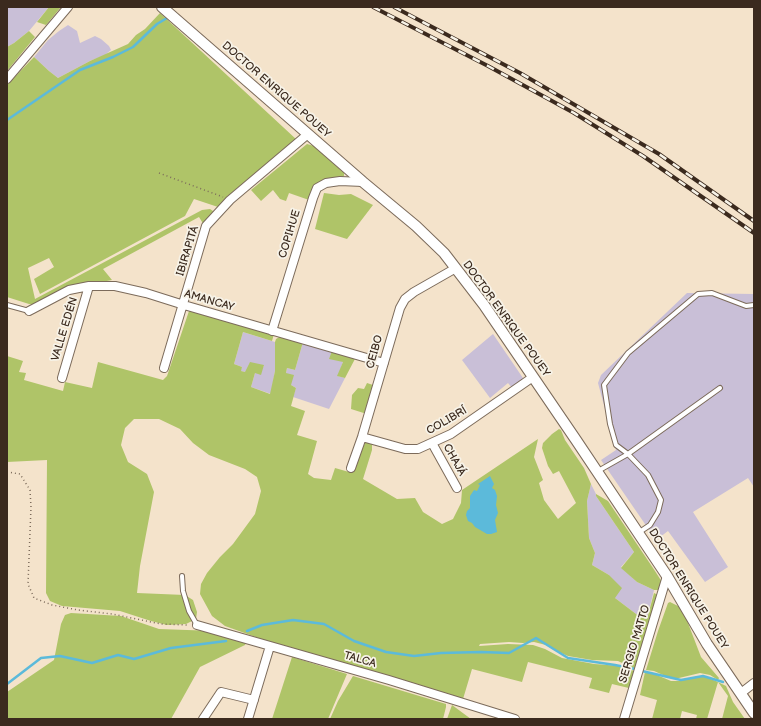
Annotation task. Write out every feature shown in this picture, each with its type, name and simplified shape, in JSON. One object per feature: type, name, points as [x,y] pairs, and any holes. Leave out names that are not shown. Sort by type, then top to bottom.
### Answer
[{"type":"street","points":[[7,79],[68,7]]},
{"type":"street","name":"DOCTOR ENRIQUE POUEY","points":[[162,7],[363,182],[421,230],[444,253],[484,305],[598,472],[667,576],[707,644],[754,713]]},
{"type":"street","name":"IBIRAPITÁ","points":[[164,368],[184,305],[206,226],[230,200],[308,134]]},
{"type":"street","name":"COPIHUE","points":[[272,331],[317,188],[326,183],[340,181],[363,182]]},
{"type":"street","name":"CEIBO","points":[[351,468],[362,437],[400,308],[405,299],[456,268]]},
{"type":"street","name":"AMANCAY","points":[[29,311],[69,290],[89,286],[115,286],[146,293],[384,363]]},
{"type":"street","name":"VALLE EDÉN","points":[[62,378],[89,286]]},
{"type":"street","name":"COLIBRÍ","points":[[362,437],[405,449],[418,449],[451,434],[533,376]]},
{"type":"street","name":"CHAJÁ","points":[[432,443],[457,488]]},
{"type":"street","name":"SERGIO MATTO","points":[[624,719],[667,576]]},
{"type":"street","name":"TALCA","points":[[197,625],[382,678],[510,718]]},
{"type":"street","points":[[248,719],[270,646]]},
{"type":"street","points":[[741,693],[754,683]]},
{"type":"street","points":[[203,719],[221,692],[254,700]]},
{"type":"lane","points":[[638,533],[650,525],[658,512],[661,500],[648,475],[628,454],[616,446],[610,424],[604,385],[628,353],[698,294],[712,292],[746,306],[754,305]]},
{"type":"lane","points":[[7,305],[29,311]]},
{"type":"lane","points":[[598,472],[628,454],[720,388]]},
{"type":"lane","points":[[182,576],[183,591],[189,611],[197,625]]},
{"type":"path","points":[[159,173],[198,186],[230,200]]},
{"type":"path","points":[[7,472],[20,474],[30,490],[31,507],[28,584],[34,598],[52,605],[161,624],[197,625]]},
{"type":"shaded area","points":[[7,7],[49,7],[29,31],[7,47]]},
{"type":"shaded area","points":[[68,25],[77,31],[80,43],[95,36],[109,46],[111,50],[105,55],[90,61],[58,78],[34,57],[48,40]]},
{"type":"shaded area","points":[[687,293],[754,294],[754,487],[748,478],[693,512],[728,567],[705,582],[668,531],[656,540],[601,460],[616,450],[598,383],[601,375]]},
{"type":"shaded area","points":[[243,332],[275,342],[275,371],[271,394],[251,387],[255,373],[264,366],[245,372],[240,371],[242,367],[234,364]]},
{"type":"shaded area","points":[[493,334],[525,381],[513,389],[508,383],[490,398],[462,360]]},
{"type":"shaded area","points":[[303,342],[332,351],[343,362],[338,376],[345,378],[329,409],[293,397],[296,388],[291,385],[286,373],[287,368],[295,370]]},
{"type":"shaded area","points":[[591,484],[596,496],[634,552],[621,567],[637,582],[654,590],[647,619],[640,617],[615,598],[609,575],[592,565],[595,553],[589,538],[587,501]]},
{"type":"green space","points":[[49,7],[61,7],[46,25],[37,22]]},
{"type":"green space","points":[[160,13],[297,140],[236,189],[218,207],[194,199],[185,216],[40,294],[34,279],[54,267],[49,258],[28,268],[35,299],[202,210],[210,209],[216,213],[207,230],[199,217],[103,269],[112,280],[65,289],[35,305],[7,297],[7,85],[34,57],[58,78],[90,61],[128,44]]},
{"type":"green space","points":[[29,31],[35,37],[7,71],[7,47]]},
{"type":"green space","points":[[307,144],[314,146],[344,173],[344,176],[341,178],[336,177],[325,180],[309,200],[289,193],[286,201],[280,199],[273,190],[261,201],[251,190]]},
{"type":"green space","points":[[324,193],[339,195],[351,194],[373,205],[347,239],[315,229]]},
{"type":"green space","points":[[193,310],[274,334],[272,341],[243,332],[234,364],[242,367],[241,371],[245,372],[250,362],[264,365],[261,375],[255,373],[251,387],[270,394],[275,371],[276,339],[281,336],[303,342],[295,370],[287,368],[286,373],[294,375],[291,385],[296,388],[291,406],[305,411],[297,435],[317,441],[308,474],[314,478],[331,480],[335,468],[349,472],[354,468],[365,443],[370,440],[372,442],[372,450],[363,479],[397,499],[415,498],[423,512],[442,524],[453,519],[461,503],[462,490],[538,439],[534,457],[543,480],[539,483],[544,500],[558,519],[576,503],[559,471],[553,474],[548,466],[542,448],[543,443],[552,434],[559,429],[561,430],[565,440],[584,468],[591,484],[587,501],[589,538],[595,553],[592,565],[609,575],[622,588],[615,598],[640,617],[647,619],[654,593],[660,596],[638,669],[618,661],[592,660],[568,656],[546,645],[534,642],[480,644],[479,646],[508,644],[533,645],[545,649],[562,658],[594,664],[621,666],[629,670],[638,671],[633,689],[612,684],[609,693],[589,688],[592,678],[528,662],[522,682],[472,669],[463,699],[267,641],[225,626],[212,616],[200,594],[201,584],[207,573],[233,544],[255,514],[261,491],[257,477],[245,469],[209,455],[193,443],[180,429],[159,419],[134,419],[125,428],[121,445],[128,462],[147,474],[154,492],[140,566],[137,593],[185,595],[193,600],[197,612],[196,619],[186,624],[167,625],[120,611],[62,606],[50,601],[46,593],[47,460],[7,462],[7,356],[23,361],[19,372],[26,373],[24,380],[63,391],[65,382],[92,388],[98,362],[163,380],[167,376],[189,311]]},
{"type":"green space","points":[[332,351],[356,357],[345,378],[337,376],[343,362],[329,359]]},
{"type":"green space","points":[[367,383],[379,387],[370,415],[351,409],[352,395],[358,388],[364,389]]},
{"type":"green space","points":[[596,494],[608,501],[655,571],[662,582],[660,590],[654,590],[637,582],[621,568],[634,552]]},
{"type":"green space","points":[[670,602],[683,610],[701,657],[719,678],[718,680],[710,675],[700,673],[679,678],[670,678],[654,671],[646,670],[658,631],[668,603]]},
{"type":"green space","points":[[71,613],[121,616],[159,629],[215,631],[247,641],[245,645],[200,667],[171,719],[7,719],[7,692],[54,660],[61,624],[65,615]]},
{"type":"green space","points":[[292,657],[347,674],[328,719],[272,719]]},
{"type":"green space","points":[[645,672],[652,673],[671,681],[679,681],[699,676],[718,682],[707,719],[696,719],[697,715],[682,711],[680,719],[652,719],[657,700],[640,695]]},
{"type":"green space","points":[[353,676],[446,704],[443,719],[330,719],[338,701]]},
{"type":"green space","points":[[718,682],[726,686],[733,702],[745,719],[722,719],[728,696]]},
{"type":"green space","points":[[452,705],[471,719],[447,719]]},
{"type":"water","points":[[490,476],[494,484],[492,488],[495,490],[497,496],[496,505],[498,513],[495,520],[497,532],[487,534],[468,521],[466,515],[470,508],[470,496],[474,490],[477,491],[480,485],[478,484]]},
{"type":"waterway","points":[[7,120],[80,70],[113,57],[133,47],[157,24],[167,18]]},
{"type":"waterway","points":[[247,631],[262,625],[293,620],[324,624],[354,641],[386,652],[414,656],[441,653],[509,653],[536,638],[568,658],[635,669]]},
{"type":"waterway","points":[[7,684],[41,658],[60,656],[92,663],[118,655],[134,659],[171,648],[226,641]]},
{"type":"waterway","points":[[642,671],[681,680],[703,676],[723,682]]},
{"type":"railway","points":[[373,7],[488,66],[574,113],[643,156],[754,233]]},
{"type":"railway","points":[[394,7],[520,73],[659,154],[754,221]]}]
